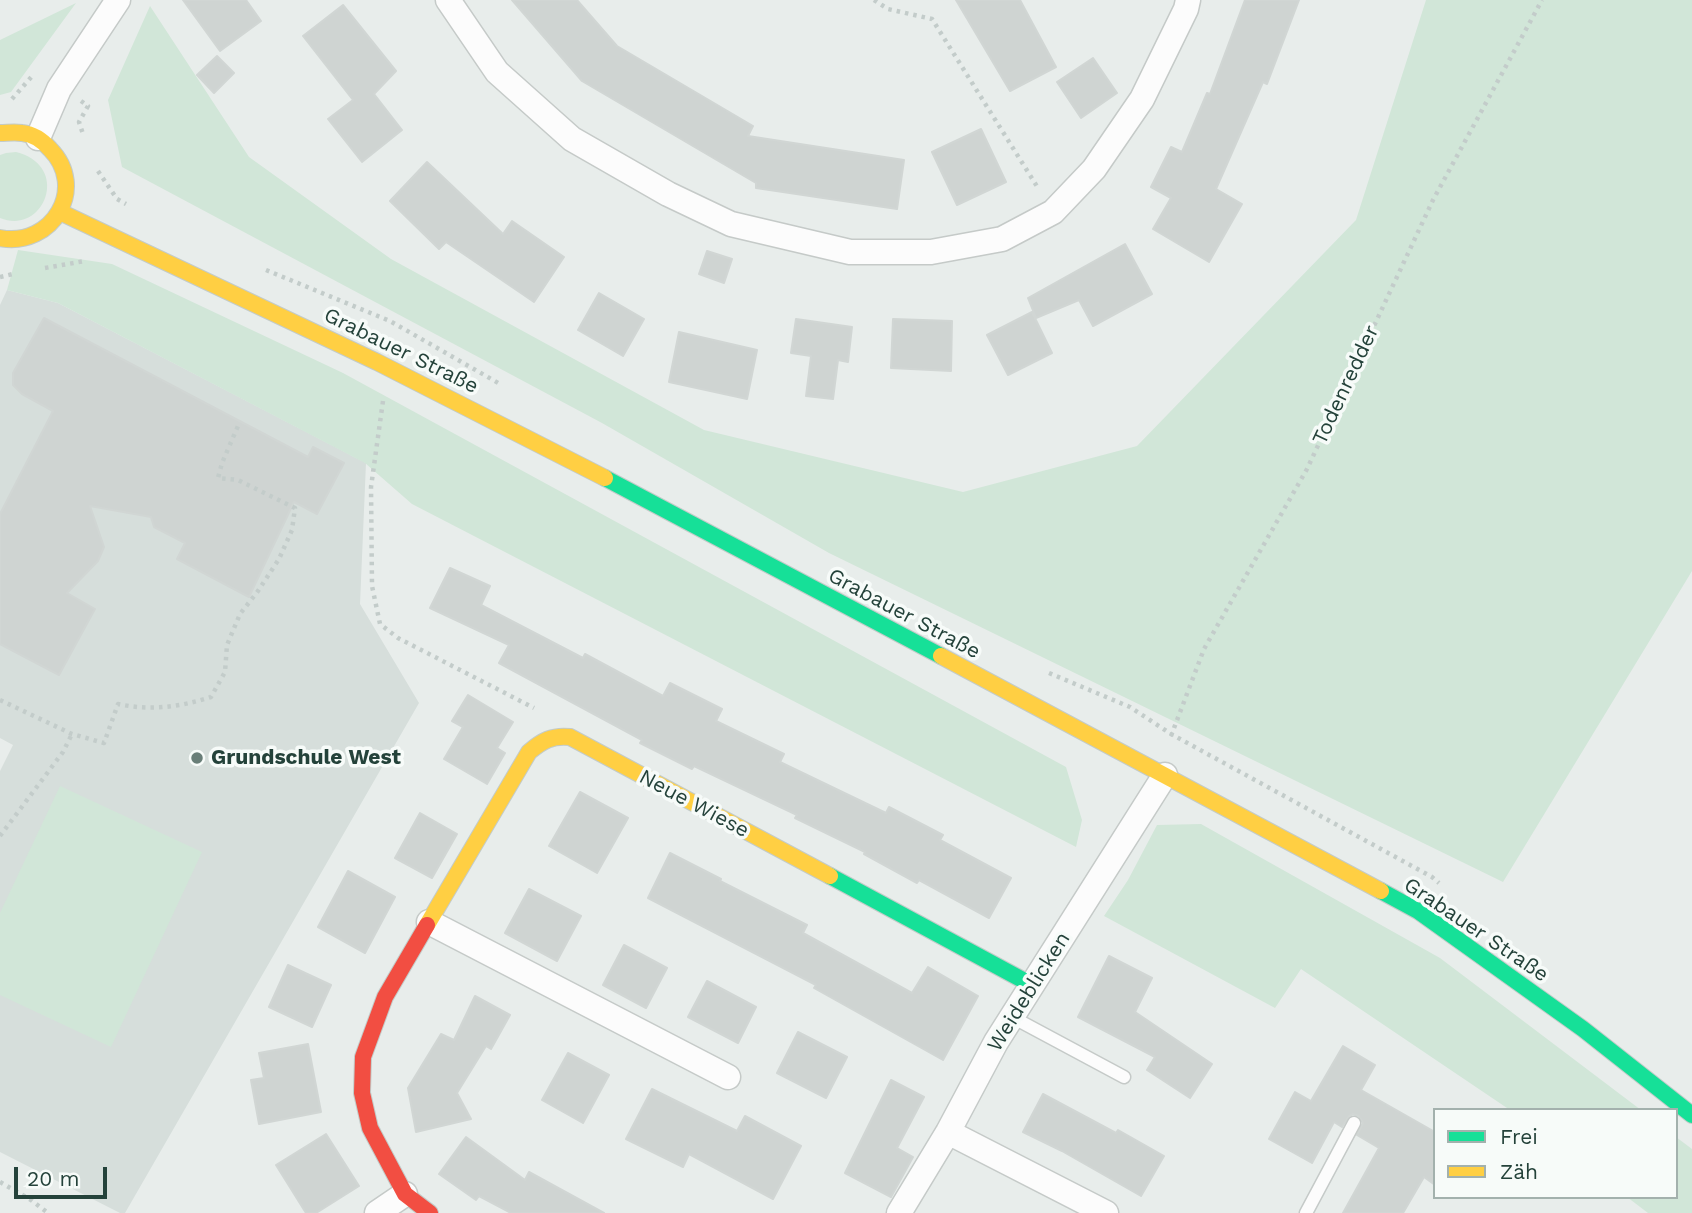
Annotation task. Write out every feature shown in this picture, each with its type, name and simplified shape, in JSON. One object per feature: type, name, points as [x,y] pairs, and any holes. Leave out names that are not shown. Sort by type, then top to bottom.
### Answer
[{"type":"main road","points":[[0,133],[24,132],[38,138],[52,148],[61,162],[66,179],[66,196],[60,212],[50,225],[37,234],[21,239],[0,238]]},
{"type":"main road","name":"Grabauer Straße","points":[[60,212],[377,362],[563,456],[1418,912],[1583,1029],[1692,1115]]},
{"type":"main road","points":[[430,1213],[405,1194],[370,1128],[362,1093],[363,1057],[385,997],[529,752],[543,739],[557,735]]},
{"type":"main road","name":"Neue Wiese","points":[[557,735],[570,737],[1032,985]]},
{"type":"street","points":[[38,138],[59,89],[118,0]]},
{"type":"street","points":[[448,0],[497,72],[572,139],[668,194],[731,224],[849,252],[931,252],[1002,239],[1053,212],[1094,169],[1142,99],[1188,0]]},
{"type":"street","name":"Weideblicken","points":[[900,1213],[948,1132],[996,1042],[1165,775]]},
{"type":"street","points":[[429,922],[728,1077]]},
{"type":"street","points":[[948,1132],[1106,1213]]},
{"type":"street","points":[[377,1213],[405,1194]]},
{"type":"lane","points":[[1012,1017],[1124,1077]]},
{"type":"lane","points":[[1306,1213],[1354,1123]]},
{"type":"path","points":[[873,0],[888,9],[932,19],[1053,212]]},
{"type":"path","name":"Todenredder","points":[[1165,775],[1171,734],[1204,649],[1307,469],[1433,200],[1542,0]]},
{"type":"path","points":[[383,395],[371,487],[372,586],[380,624],[398,638],[540,712],[557,735]]},
{"type":"path","points":[[0,700],[72,734],[104,743],[118,704],[139,708],[184,705],[211,697],[225,672],[227,645],[240,614],[279,559],[292,530],[295,508],[238,480],[218,478],[238,426]]},
{"type":"path","points":[[0,836],[63,752],[72,734]]},
{"type":"path","points":[[0,1182],[48,1213]]},
{"type":"shaded area","name":"Grundschule West","points":[[7,290],[58,303],[366,463],[360,604],[419,703],[125,1213],[120,1213],[0,1152],[0,771],[13,745],[0,738],[0,305]]},
{"type":"green space","points":[[1426,0],[1692,0],[1692,571],[1503,882],[829,553],[602,423],[122,167],[108,100],[150,6],[249,157],[391,259],[704,430],[963,492],[1137,446],[1356,220]]},
{"type":"green space","points":[[76,3],[11,92],[0,95],[0,40]]},
{"type":"green space","points":[[16,152],[33,160],[43,171],[47,184],[46,197],[39,209],[29,217],[16,221],[0,218],[0,155]]},
{"type":"green space","points":[[18,250],[112,264],[343,373],[1066,767],[1082,820],[1076,847],[412,504],[365,463],[58,303],[7,290]]},
{"type":"green space","points":[[60,786],[202,852],[111,1047],[0,995],[0,913]]},
{"type":"green space","points":[[1201,824],[1440,958],[1638,1108],[1507,1108],[1301,969],[1275,1008],[1104,916],[1128,880],[1157,825]]},
{"type":"green space","points":[[1678,1138],[1692,1149],[1692,1213],[1648,1213],[1630,1199],[1678,1199]]},
{"type":"building","points":[[183,0],[246,0],[261,21],[220,51]]},
{"type":"building","points":[[512,0],[577,0],[617,46],[753,126],[748,136],[904,160],[897,209],[756,188],[756,183],[582,81]]},
{"type":"building","points":[[956,0],[1020,0],[1056,67],[1010,91]]},
{"type":"building","points":[[1245,0],[1299,0],[1267,84],[1263,82],[1216,189],[1242,204],[1209,262],[1153,229],[1171,198],[1151,187],[1171,147],[1182,152],[1207,93],[1210,94]]},
{"type":"building","points":[[343,5],[396,71],[374,94],[402,130],[362,162],[328,119],[353,100],[303,36]]},
{"type":"building","points":[[217,56],[234,73],[214,93],[197,75]]},
{"type":"building","points":[[1093,58],[1117,93],[1081,118],[1057,82]]},
{"type":"building","points":[[981,129],[1006,182],[957,205],[932,152]]},
{"type":"building","points":[[427,162],[503,234],[512,221],[564,257],[534,302],[446,242],[439,249],[390,201]]},
{"type":"building","points":[[1125,244],[1152,294],[1093,326],[1079,300],[1036,318],[1028,298]]},
{"type":"building","points":[[707,251],[732,259],[724,283],[699,274]]},
{"type":"building","points":[[599,293],[644,319],[623,356],[578,330]]},
{"type":"building","points":[[1032,312],[1052,353],[1008,375],[987,335]]},
{"type":"building","points":[[44,318],[308,457],[313,447],[344,463],[317,514],[294,502],[249,597],[177,559],[185,543],[154,527],[151,517],[90,506],[104,547],[98,561],[67,593],[95,609],[59,675],[0,644],[0,514],[53,411],[22,394],[13,385],[13,373]]},
{"type":"building","points":[[796,319],[852,327],[848,362],[838,360],[833,399],[806,396],[811,356],[791,353]]},
{"type":"building","points":[[893,319],[952,321],[951,371],[891,368]]},
{"type":"building","points":[[679,332],[757,350],[747,399],[669,382]]},
{"type":"building","points":[[450,568],[490,586],[481,605],[583,658],[585,654],[663,696],[670,683],[722,709],[716,721],[784,754],[780,762],[886,813],[889,807],[943,835],[940,840],[1011,878],[989,918],[795,818],[797,815],[640,743],[642,740],[499,663],[509,645],[430,608]]},
{"type":"building","points":[[468,695],[513,722],[497,748],[505,753],[487,784],[444,759],[463,727],[452,721]]},
{"type":"building","points":[[580,792],[628,818],[597,873],[549,846]]},
{"type":"building","points":[[420,813],[457,834],[432,878],[395,858]]},
{"type":"building","points":[[670,853],[807,925],[803,933],[912,993],[928,967],[978,996],[943,1060],[814,988],[816,985],[648,898]]},
{"type":"building","points":[[348,871],[395,897],[365,953],[318,927]]},
{"type":"building","points":[[529,889],[581,916],[557,961],[505,933]]},
{"type":"building","points":[[624,945],[667,968],[646,1008],[603,985]]},
{"type":"building","points":[[1109,956],[1152,978],[1135,1012],[1212,1064],[1190,1098],[1147,1070],[1155,1057],[1078,1017]]},
{"type":"building","points":[[288,965],[331,985],[312,1027],[269,1007]]},
{"type":"building","points":[[707,981],[756,1007],[738,1043],[688,1017]]},
{"type":"building","points":[[475,996],[510,1015],[491,1049],[486,1046],[457,1093],[471,1119],[416,1132],[408,1088],[441,1034],[454,1040]]},
{"type":"building","points":[[798,1032],[847,1057],[826,1098],[777,1073]]},
{"type":"building","points":[[308,1044],[321,1112],[259,1124],[251,1080],[264,1078],[259,1053]]},
{"type":"building","points":[[1343,1046],[1375,1065],[1361,1090],[1433,1131],[1433,1184],[1424,1177],[1403,1213],[1343,1213],[1379,1148],[1357,1135],[1363,1123],[1359,1116],[1353,1114],[1342,1127],[1334,1122],[1312,1163],[1269,1139],[1295,1092],[1311,1101]]},
{"type":"building","points":[[568,1053],[609,1075],[583,1123],[542,1100]]},
{"type":"building","points":[[891,1080],[924,1097],[897,1148],[913,1157],[891,1197],[845,1173]]},
{"type":"building","points":[[652,1089],[737,1131],[745,1116],[801,1146],[773,1199],[689,1154],[683,1167],[626,1139]]},
{"type":"building","points":[[1043,1094],[1116,1133],[1118,1130],[1164,1156],[1141,1196],[1023,1132]]},
{"type":"building","points":[[326,1134],[359,1186],[316,1213],[306,1213],[276,1165]]},
{"type":"building","points":[[466,1137],[525,1180],[529,1172],[604,1213],[511,1213],[479,1196],[476,1200],[439,1174]]},
{"type":"traffic: fast","points":[[605,478],[941,656]]},
{"type":"traffic: fast","points":[[830,876],[1032,985]]},
{"type":"traffic: fast","points":[[1381,891],[1418,911],[1583,1029],[1692,1115]]},
{"type":"traffic: slow","points":[[0,133],[34,136],[50,149],[61,164],[66,180],[65,196],[59,212],[49,224],[36,234],[19,239],[0,238]]},
{"type":"traffic: slow","points":[[60,212],[377,362],[605,478]]},
{"type":"traffic: slow","points":[[941,656],[1381,891]]},
{"type":"traffic: slow","points":[[427,925],[529,752],[543,742],[558,737],[570,737],[830,876]]},
{"type":"traffic: jam","points":[[427,925],[385,997],[363,1057],[362,1093],[370,1128],[405,1194],[430,1213]]},
{"type":"place","name":"Grundschule West","points":[[197,758]]}]
